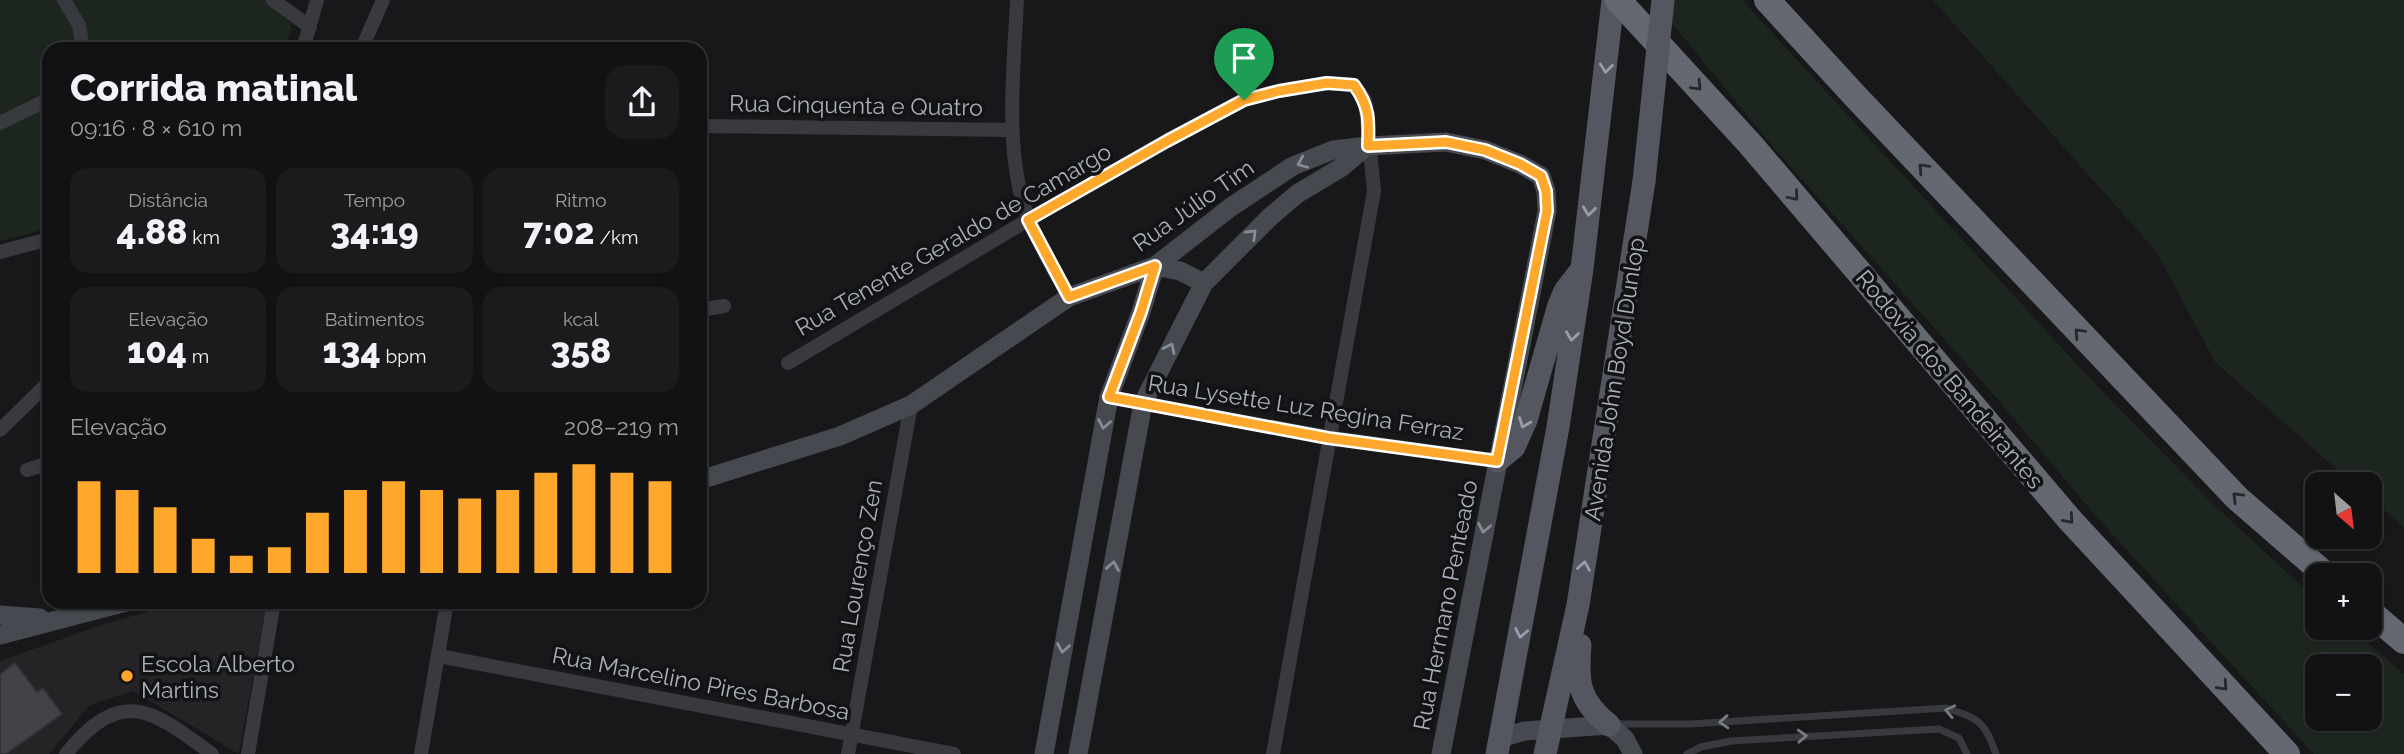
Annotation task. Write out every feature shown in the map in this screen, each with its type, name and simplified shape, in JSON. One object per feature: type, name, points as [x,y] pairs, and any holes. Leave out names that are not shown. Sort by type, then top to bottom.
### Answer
[{"type":"highway","name":"Rodovia dos Bandeirantes","points":[[1616,0],[1750,145],[2070,520],[2287,754]]},
{"type":"highway","points":[[1767,0],[2237,498],[2312,563]]},
{"type":"highway","points":[[2382,622],[2404,641]]},
{"type":"main road","name":"Avenida John Boyd Dunlop","points":[[1495,749],[1558,427],[1582,269],[1616,0]]},
{"type":"main road","name":"Avenida John Boyd Dunlop","points":[[1545,754],[1578,605],[1644,181],[1663,0]]},
{"type":"main road","name":"Rua Júlio Tim","points":[[707,478],[840,436],[911,405],[1069,297],[1155,266],[1231,207],[1293,166],[1333,150],[1446,142],[1485,150],[1541,176]]},
{"type":"main road","points":[[1078,754],[1143,403],[1204,283],[1288,201],[1342,167],[1368,146]]},
{"type":"main road","name":"Rua Hermano Penteado","points":[[1441,754],[1547,211],[1546,191],[1541,176]]},
{"type":"main road","points":[[1044,754],[1109,397],[1155,266],[1180,271],[1204,283]]},
{"type":"main road","points":[[1497,461],[1514,447],[1526,420],[1559,305],[1565,291],[1582,269]]},
{"type":"main road","points":[[1578,605],[1581,631],[1579,683],[1583,697],[1589,707],[1625,739],[1633,754]]},
{"type":"main road","points":[[0,635],[100,609]]},
{"type":"main road","points":[[0,615],[62,619]]},
{"type":"main road","points":[[1495,749],[1525,731],[1609,724]]},
{"type":"street","points":[[64,0],[79,24],[82,42]]},
{"type":"street","points":[[272,0],[310,27]]},
{"type":"street","points":[[305,42],[317,0]]},
{"type":"street","points":[[365,42],[383,0]]},
{"type":"street","points":[[1017,0],[1012,130],[1019,182],[1028,220],[1069,297]]},
{"type":"street","name":"Rua Tenente Geraldo de Camargo","points":[[788,363],[1028,220],[1244,100],[1327,83],[1354,85],[1365,100],[1368,146]]},
{"type":"street","points":[[0,123],[42,102]]},
{"type":"street","name":"Rua Cinquenta e Quatro","points":[[707,126],[1012,130]]},
{"type":"street","points":[[1273,754],[1374,191],[1368,146]]},
{"type":"street","points":[[0,252],[42,241]]},
{"type":"street","points":[[707,309],[724,306]]},
{"type":"street","points":[[0,430],[42,389]]},
{"type":"street","name":"Rua Lysette Luz Regina Ferraz","points":[[1109,397],[1328,438],[1497,461]]},
{"type":"street","name":"Rua Lourenço Zen","points":[[848,754],[911,405]]},
{"type":"street","points":[[27,470],[42,465]]},
{"type":"street","points":[[248,754],[273,609]]},
{"type":"street","points":[[421,754],[446,609]]},
{"type":"street","name":"Rua Marcelino Pires Barbosa","points":[[439,656],[954,754]]},
{"type":"street","points":[[66,754],[101,721],[114,714],[129,711],[152,714],[212,754]]},
{"type":"lane","points":[[1609,724],[1690,724],[1946,708],[1974,717],[1988,732],[1996,754]]},
{"type":"lane","points":[[1687,754],[1701,747],[1742,740],[1939,729],[1959,738],[1967,754]]},
{"type":"shaded area","points":[[0,0],[266,0],[291,24],[286,42],[42,42],[42,230],[0,241]]},
{"type":"shaded area","points":[[1653,0],[1742,0],[2096,385],[2216,507],[2305,589],[2305,640],[2365,640],[2381,654],[2305,654],[2305,731],[2382,731],[2382,655],[2404,674],[2404,754],[2314,754],[2094,514],[1995,396],[1774,148]]},
{"type":"shaded area","points":[[1933,0],[2404,0],[2404,528],[2382,508],[2382,472],[2340,472],[2215,362],[2156,251]]},
{"type":"shaded area","name":"Escola Alberto Martins","points":[[156,609],[266,609],[239,754],[133,691],[90,705],[49,754],[0,754],[0,661]]},
{"type":"building","points":[[15,663],[37,692],[43,688],[62,714],[6,754],[0,754],[0,674]]},
{"type":"place","name":"Escola Alberto Martins","points":[[127,676]]},
{"type":"route","points":[[1327,83],[1354,85],[1365,100],[1368,146],[1446,142],[1485,150],[1541,176],[1546,191],[1547,211],[1497,461],[1328,438],[1109,397],[1155,266],[1069,297],[1028,220],[1244,100],[1327,83]]}]
